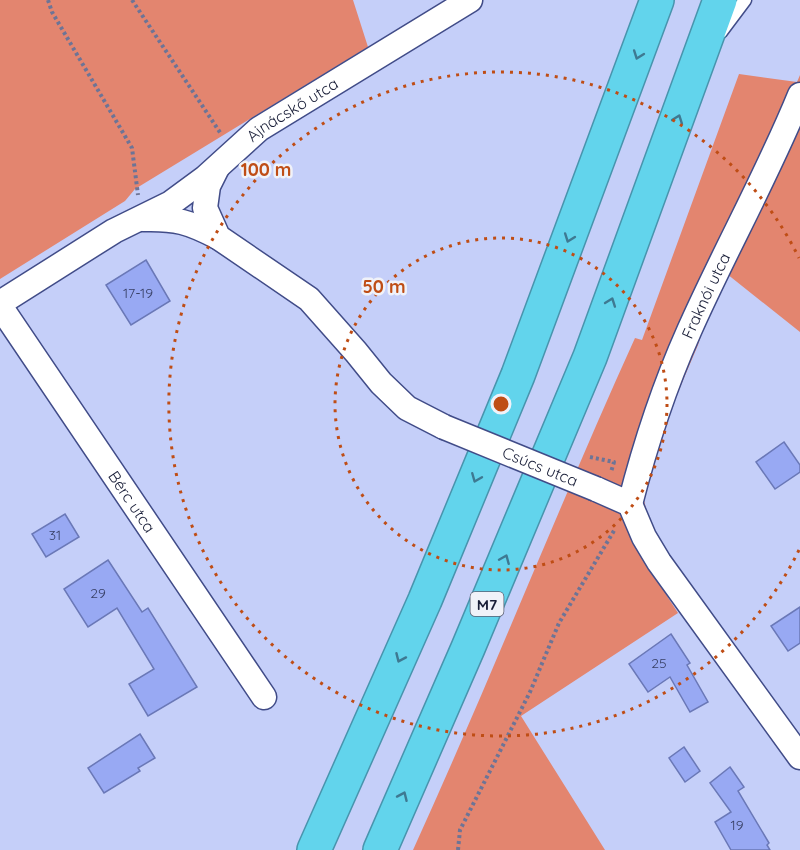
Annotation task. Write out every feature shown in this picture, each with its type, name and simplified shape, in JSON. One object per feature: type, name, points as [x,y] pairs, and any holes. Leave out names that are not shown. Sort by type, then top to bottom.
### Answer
[{"type":"highway","points":[[314,850],[425,600],[518,375],[657,0]]},
{"type":"highway","name":"M7","points":[[380,850],[590,357],[720,0]]},
{"type":"street","name":"Ajnácskő utca","points":[[0,304],[114,231],[171,203],[259,129],[470,0]]},
{"type":"street","name":"Fraknói utca","points":[[630,504],[645,444],[689,332],[800,95]]},
{"type":"street","points":[[218,237],[205,208],[208,186],[225,159]]},
{"type":"street","name":"Csúcs utca","points":[[141,219],[170,219],[193,225],[218,237],[309,299],[381,383],[406,408],[444,427],[603,484],[630,504]]},
{"type":"street","name":"Bérc utca","points":[[0,304],[264,697]]},
{"type":"street","points":[[630,504],[644,537],[659,562],[800,757]]},
{"type":"lane","points":[[699,62],[745,0]]},
{"type":"path","points":[[48,0],[52,12],[132,148],[141,219]]},
{"type":"path","points":[[132,0],[225,159]]},
{"type":"path","points":[[590,457],[614,462],[603,484]]},
{"type":"path","points":[[458,850],[460,830],[530,692],[559,623],[630,504]]},
{"type":"shaded area","points":[[0,0],[353,0],[368,47],[135,189],[125,201],[0,279]]},
{"type":"shaded area","points":[[739,74],[797,82],[800,75],[800,332],[722,270],[698,345],[653,451],[643,496],[667,596],[678,613],[521,716],[605,850],[413,850],[635,338],[642,340]]},
{"type":"building","points":[[146,260],[170,301],[131,325],[106,285]]},
{"type":"building","points":[[784,442],[800,465],[800,472],[775,489],[756,462]]},
{"type":"building","points":[[65,514],[79,537],[46,557],[32,534]]},
{"type":"building","points":[[108,560],[142,612],[148,608],[197,687],[148,716],[129,684],[154,669],[117,608],[88,627],[64,589]]},
{"type":"building","points":[[800,607],[800,643],[788,651],[771,626]]},
{"type":"building","points":[[671,634],[690,663],[687,665],[708,702],[690,712],[670,677],[648,692],[629,664]]},
{"type":"building","points":[[140,734],[155,758],[138,768],[140,771],[104,793],[88,768]]},
{"type":"building","points":[[684,747],[700,771],[685,782],[669,758]]},
{"type":"building","points":[[730,767],[744,787],[738,791],[769,843],[767,845],[770,850],[731,850],[715,822],[731,812],[710,783]]}]
